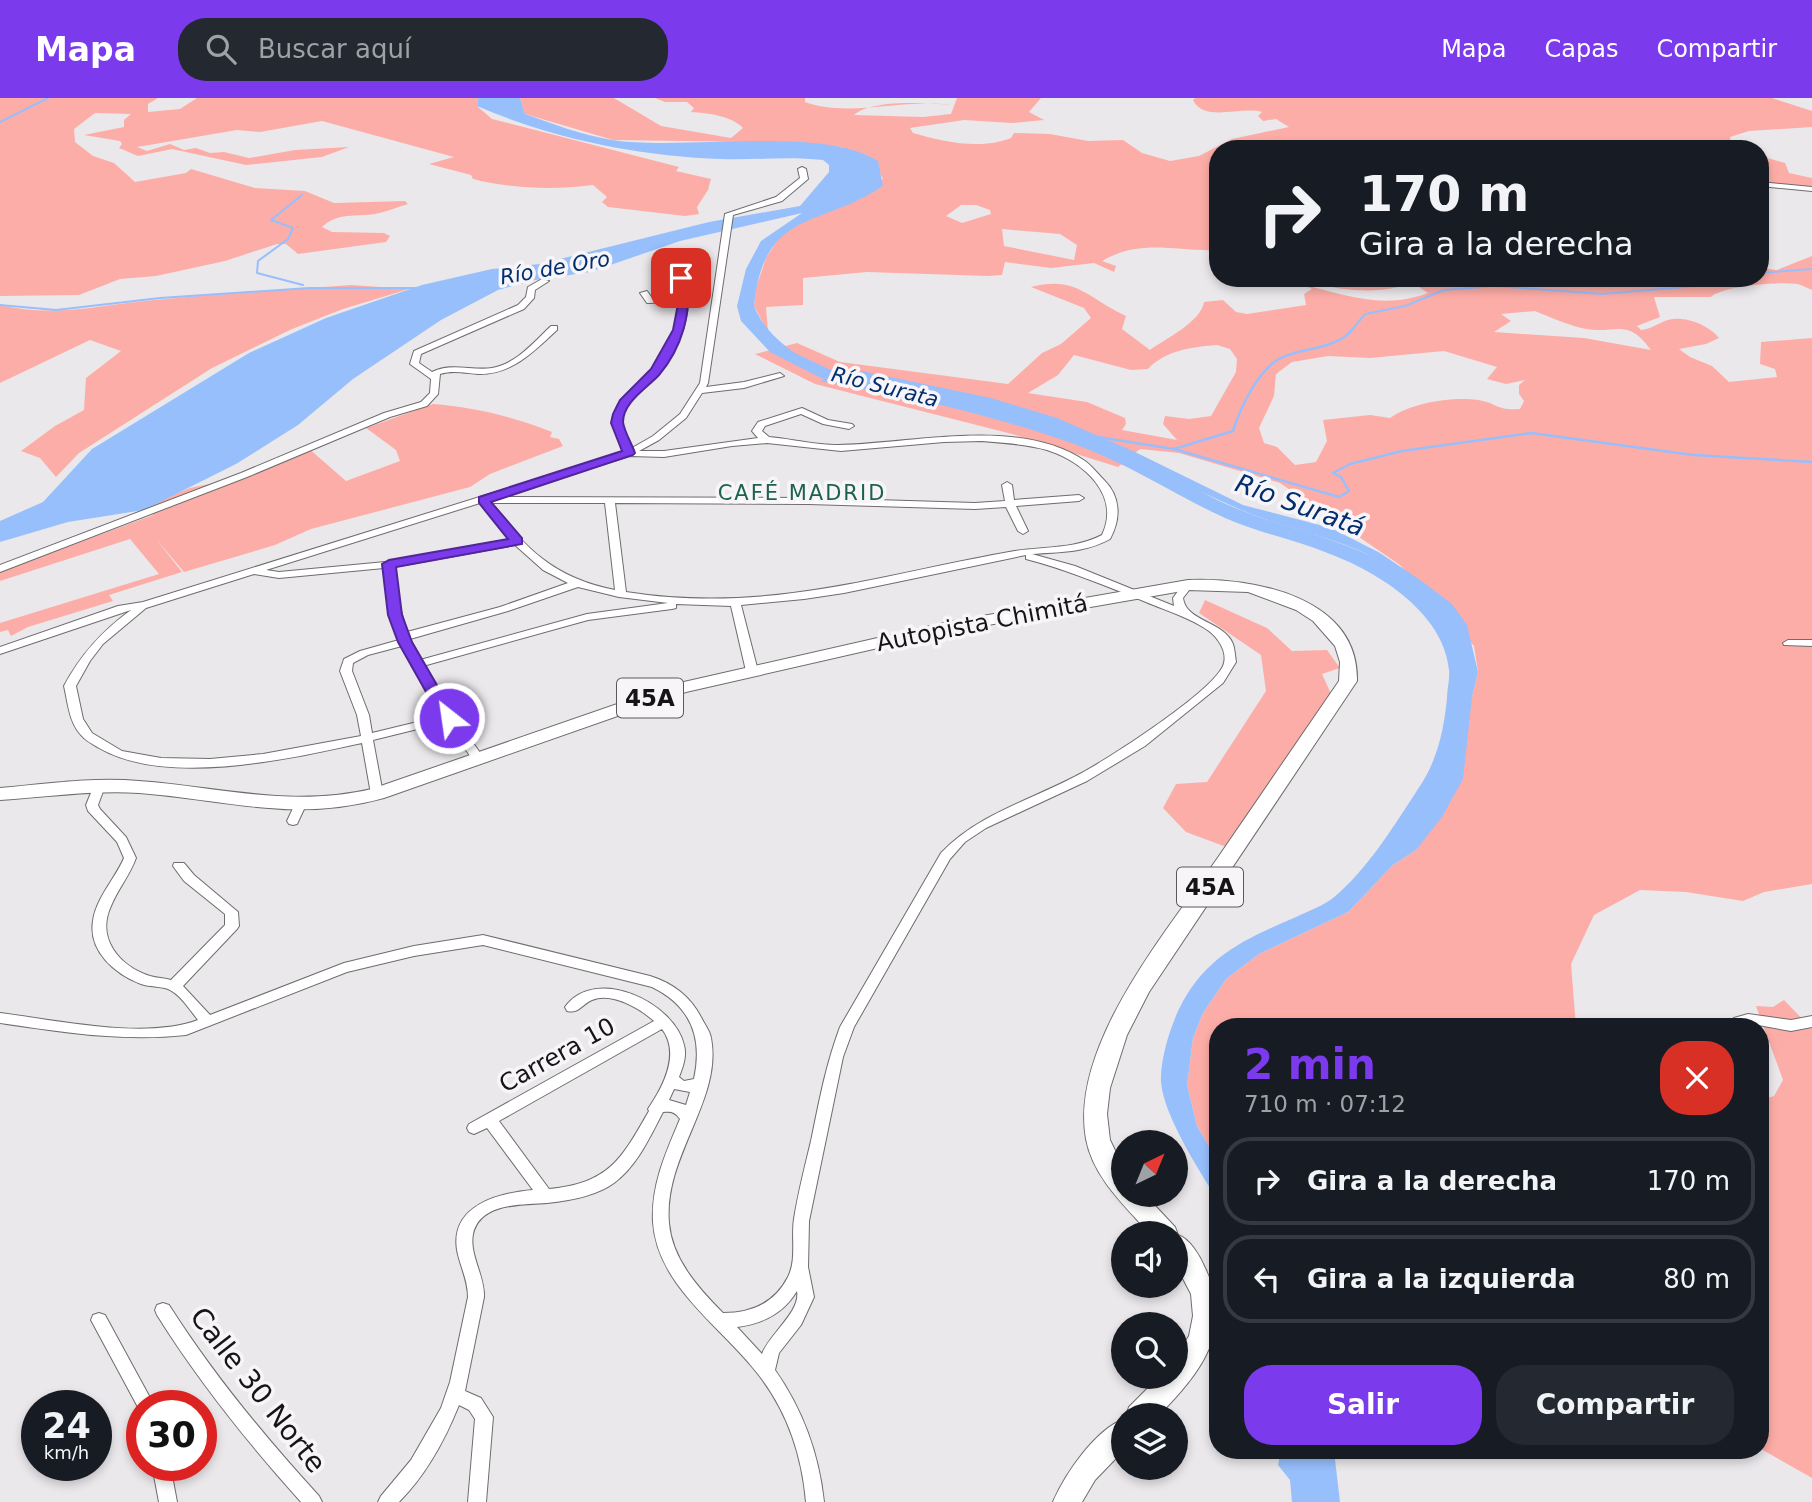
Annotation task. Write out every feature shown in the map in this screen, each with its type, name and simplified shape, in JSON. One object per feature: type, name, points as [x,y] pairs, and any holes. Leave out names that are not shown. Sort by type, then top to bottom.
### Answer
[{"type":"highway","name":"Autopista Chimitá","points":[[0,794],[99,786],[175,790],[267,806],[296,814],[377,793],[681,688],[752,671],[1099,591],[1134,594],[1188,586],[1251,588],[1304,608],[1336,633],[1352,664],[1348,681],[1141,988],[1117,1032],[1104,1065],[1093,1123],[1111,1167]]},
{"type":"highway","points":[[1142,1208],[1154,1221]]},
{"type":"highway","points":[[1151,1403],[1188,1364],[1203,1340],[1207,1311],[1203,1286],[1188,1259]]},
{"type":"highway","points":[[1067,1502],[1085,1471],[1111,1444]]},
{"type":"street","points":[[0,651],[122,608],[144,606],[629,453],[656,438],[683,416],[701,390],[710,351],[717,281],[729,215],[790,193],[804,179],[802,169]]},
{"type":"street","points":[[1769,185],[1812,189]]},
{"type":"street","points":[[629,453],[617,423],[619,414],[624,402],[666,357],[679,330],[685,299],[676,268]]},
{"type":"street","points":[[433,377],[417,368],[414,363],[417,353],[521,307],[530,298],[531,289],[545,281]]},
{"type":"street","points":[[644,293],[650,301],[685,299]]},
{"type":"street","points":[[433,377],[445,369],[491,370],[508,365],[528,354],[554,328]]},
{"type":"street","points":[[701,390],[744,385],[780,376]]},
{"type":"street","points":[[0,569],[244,475],[387,415],[424,404],[434,394],[433,377]]},
{"type":"street","points":[[766,440],[757,431],[761,424],[802,411],[826,422],[849,426]]},
{"type":"street","points":[[483,500],[517,541],[556,574],[621,594],[690,604],[736,605],[882,585],[1016,554],[1081,549],[1106,537],[1114,517],[1113,505],[1100,480],[1090,470],[1062,454],[1000,439],[951,438],[837,448],[766,440],[665,454],[629,453]]},
{"type":"street","points":[[1007,485],[1010,504],[1023,531]]},
{"type":"street","points":[[483,500],[973,506],[1079,498]]},
{"type":"street","points":[[610,500],[621,594]]},
{"type":"street","points":[[251,572],[279,575],[389,564],[517,541]]},
{"type":"street","points":[[1016,554],[1049,561],[1099,591]]},
{"type":"street","points":[[389,564],[395,615],[404,639],[449,718],[477,757]]},
{"type":"street","points":[[377,793],[360,704],[346,671],[348,661],[404,639],[579,583]]},
{"type":"street","points":[[1187,615],[1180,607],[1178,598],[1188,586]]},
{"type":"street","points":[[766,1372],[777,1342],[803,1305],[806,1286],[800,1267],[800,1234],[808,1184],[836,1057],[847,1027],[944,856],[982,825],[1083,778],[1120,756],[1219,681],[1230,662],[1227,643],[1213,629],[1187,615],[1134,594]]},
{"type":"street","points":[[418,664],[587,617],[690,604]]},
{"type":"street","points":[[736,605],[752,671]]},
{"type":"street","points":[[144,606],[111,629],[86,654],[70,686],[80,726],[89,737],[119,752],[187,763],[287,755],[449,718]]},
{"type":"street","points":[[1788,643],[1812,643]]},
{"type":"street","points":[[99,786],[92,805],[94,811],[122,840],[130,858],[124,874],[103,908],[99,924],[103,948],[117,965],[148,981],[174,986],[207,1021]]},
{"type":"street","points":[[174,986],[232,926],[233,919],[231,912],[189,878],[179,866]]},
{"type":"street","points":[[0,1018],[142,1033],[186,1030],[344,968],[414,951],[483,940],[650,981],[669,990],[694,1014],[705,1035],[706,1059],[703,1079],[662,1181],[661,1226],[678,1270],[700,1301],[766,1372],[802,1431],[812,1469],[815,1502]]},
{"type":"street","points":[[387,1502],[418,1466],[454,1395],[475,1302],[475,1279],[464,1245],[468,1225],[481,1210],[494,1203],[587,1192],[613,1175],[630,1155],[672,1077],[678,1051],[676,1043],[663,1022],[641,1004],[605,994],[589,995],[572,1007]]},
{"type":"street","points":[[1769,1023],[1801,1027],[1812,1021]]},
{"type":"street","name":"Carrera 10","points":[[474,1128],[663,1022]]},
{"type":"street","points":[[672,1077],[676,1084],[684,1087],[695,1086],[703,1079]]},
{"type":"street","points":[[655,1109],[674,1105],[683,1110],[687,1118]]},
{"type":"street","points":[[489,1119],[546,1197]]},
{"type":"street","points":[[719,1320],[749,1318],[768,1311],[793,1288],[800,1267]]},
{"type":"street","name":"Calle 30 Norte","points":[[163,1310],[186,1348],[235,1411],[313,1502]]},
{"type":"street","points":[[99,1320],[138,1390]]},
{"type":"street","points":[[454,1395],[475,1404],[484,1417],[477,1502]]},
{"type":"street","points":[[164,1481],[168,1502]]},
{"type":"shaded area","points":[[0,98],[158,98],[148,104],[148,112],[180,109],[197,98],[478,98],[477,106],[492,119],[679,167],[676,171],[711,179],[708,190],[697,207],[699,214],[685,216],[608,207],[602,202],[607,197],[593,185],[533,188],[473,179],[471,175],[429,164],[454,157],[322,121],[260,132],[237,130],[137,147],[147,151],[170,144],[184,150],[196,148],[210,153],[224,152],[249,158],[295,150],[349,147],[322,157],[246,165],[172,149],[138,156],[119,148],[122,144],[120,141],[84,135],[124,127],[124,120],[131,114],[95,113],[74,129],[75,142],[93,156],[114,163],[135,182],[186,173],[191,169],[255,188],[305,191],[334,203],[405,201],[408,204],[375,214],[341,217],[322,227],[332,232],[384,233],[390,236],[386,242],[298,254],[286,244],[277,244],[225,261],[156,276],[120,279],[79,295],[0,296]]},
{"type":"shaded area","points":[[520,98],[614,98],[661,126],[731,138],[743,128],[733,121],[712,114],[691,112],[694,108],[687,102],[665,102],[655,98],[805,98],[805,102],[822,106],[871,107],[854,115],[923,117],[951,114],[957,98],[1041,98],[1029,112],[1044,120],[1012,123],[964,120],[910,128],[913,133],[937,139],[975,144],[999,142],[1011,138],[1014,133],[1050,134],[1088,141],[1123,140],[1142,153],[1170,161],[1199,156],[1209,151],[1209,250],[1131,250],[1102,261],[1116,266],[1114,272],[1094,263],[1051,268],[1005,262],[1002,275],[867,272],[803,278],[803,305],[766,307],[768,332],[754,306],[756,288],[766,258],[782,233],[883,179],[878,170],[842,147],[752,142],[613,140],[525,114]],"holes":[[[961,205],[976,205],[990,210],[991,214],[962,223],[946,216]],[[1002,229],[1060,234],[1077,245],[1074,260],[1004,246]]]},
{"type":"shaded area","points":[[1772,98],[1812,111],[1812,127],[1749,131],[1730,137],[1730,140],[1230,140],[1289,127],[1276,119],[1263,121],[1258,116],[1262,112],[1205,111],[1193,100]]},
{"type":"shaded area","points":[[900,103],[930,104],[914,104],[871,107]]},
{"type":"shaded area","points":[[1769,159],[1785,163],[1789,173],[1812,178],[1812,189],[1769,185]]},
{"type":"shaded area","points":[[1812,256],[1812,290],[1797,284],[1769,284],[1769,269],[1777,270]]},
{"type":"shaded area","points":[[1059,284],[1081,290],[1126,316],[1122,329],[1150,350],[1190,323],[1204,302],[1223,300],[1236,312],[1247,314],[1306,305],[1304,294],[1312,289],[1308,287],[1380,301],[1411,298],[1428,293],[1419,287],[1738,287],[1711,297],[1654,297],[1660,317],[1637,326],[1641,330],[1679,319],[1704,326],[1719,338],[1706,344],[1679,349],[1712,366],[1729,382],[1777,377],[1775,369],[1760,364],[1761,342],[1812,338],[1812,884],[1764,892],[1743,901],[1686,892],[1640,890],[1594,915],[1571,964],[1575,1018],[1209,1018],[1209,1147],[1197,1126],[1187,1085],[1193,1038],[1203,1013],[1226,979],[1259,954],[1348,912],[1393,865],[1416,850],[1472,697],[1478,672],[1474,646],[1400,565],[1280,483],[1179,453],[1140,449],[1118,467],[1012,434],[815,384],[755,354],[797,343],[840,362],[1008,384],[1042,353],[1061,344],[1091,318],[1084,308],[1031,287]],"holes":[[[1535,311],[1561,322],[1597,330],[1628,330],[1635,333],[1651,350],[1584,338],[1494,332],[1511,321],[1501,314]],[[1217,345],[1230,349],[1237,359],[1236,372],[1211,416],[1189,419],[1165,416],[1163,424],[1177,440],[1122,430],[1126,424],[1125,418],[1087,402],[1028,393],[1058,375],[1074,355],[1131,370],[1148,369],[1171,354],[1189,348]],[[1444,351],[1497,367],[1487,379],[1506,384],[1525,380],[1519,385],[1519,394],[1524,401],[1520,409],[1502,408],[1478,400],[1444,400],[1409,408],[1390,418],[1370,415],[1323,420],[1327,441],[1316,462],[1295,465],[1277,447],[1264,443],[1259,428],[1274,396],[1276,374],[1292,362],[1328,356],[1370,358]]]},
{"type":"shaded area","points":[[351,285],[409,289],[343,309],[292,329],[212,368],[79,453],[56,477],[40,458],[21,451],[55,426],[84,410],[86,378],[121,351],[90,340],[0,383],[0,305],[39,310],[77,309],[178,298]]},
{"type":"shaded area","points":[[1332,287],[1396,287],[1372,290]]},
{"type":"shaded area","points":[[433,404],[478,410],[523,422],[552,432],[550,437],[559,439],[563,446],[490,474],[470,487],[311,529],[275,545],[184,572],[156,539],[182,572],[109,595],[113,601],[28,627],[11,636],[8,630],[0,632],[0,623],[159,574],[130,539],[0,581],[0,572],[153,515],[151,504],[190,488],[242,477],[307,447],[346,481],[400,461],[396,450],[366,428]]},
{"type":"shaded area","points":[[1205,600],[1267,628],[1292,651],[1327,650],[1340,668],[1322,674],[1332,696],[1229,848],[1186,832],[1163,808],[1176,784],[1207,782],[1266,691],[1261,655],[1199,613]]},
{"type":"shaded area","points":[[1784,1000],[1812,1029],[1812,1478],[1769,1454],[1769,1098],[1774,1096],[1783,1080],[1769,1042],[1769,1018],[1760,1018],[1756,1006],[1773,1007]]},
{"type":"water","name":"Río de Oro","points":[[478,98],[520,98],[525,114],[612,140],[641,143],[788,141],[853,150],[878,161],[883,186],[798,225],[782,236],[769,252],[760,274],[754,306],[760,319],[787,347],[832,376],[770,352],[741,321],[737,306],[746,269],[761,241],[802,213],[680,241],[590,272],[535,280],[498,290],[441,320],[353,379],[298,425],[236,464],[144,510],[68,522],[0,542],[0,521],[43,502],[92,449],[249,353],[326,318],[422,285],[492,269],[540,264],[709,222],[800,206],[829,172],[829,165],[823,160],[722,159],[628,150],[536,128],[477,106]]},
{"type":"water","points":[[852,369],[991,398],[1057,418],[1133,451],[1243,505],[1331,528],[1380,553],[1423,582],[1452,604],[1467,625],[1478,672],[1472,697],[1463,779],[1442,817],[1416,850],[1393,865],[1348,912],[1259,954],[1226,979],[1203,1013],[1193,1038],[1187,1085],[1197,1126],[1209,1147],[1209,1186],[1188,1150],[1188,1130],[1178,1130],[1176,1127],[1161,1082],[1166,1044],[1179,1009],[1189,991],[1214,962],[1243,942],[1329,901],[1346,887],[1379,847],[1425,779],[1438,745],[1444,722],[1449,677],[1444,649],[1435,630],[1406,597],[1349,562],[1225,518],[1082,447],[986,416],[820,381]],"holes":[[[1140,470],[1154,470],[1251,514],[1335,541],[1381,562],[1403,577],[1445,625],[1411,594],[1352,558],[1233,518]]]},
{"type":"water","points":[[1279,1459],[1317,1459],[1312,1502],[1292,1502],[1290,1480],[1278,1465]]},
{"type":"waterway","points":[[0,122],[48,98]]},
{"type":"waterway","points":[[302,195],[271,220],[293,228],[288,239],[258,261],[257,273],[303,285]]},
{"type":"waterway","points":[[1769,272],[1812,269]]},
{"type":"waterway","points":[[1352,330],[1365,314],[1405,306],[1444,290],[1482,287]]},
{"type":"waterway","points":[[1508,287],[1602,294],[1685,287]]},
{"type":"waterway","points":[[0,305],[56,310],[160,298],[309,288],[419,288]]},
{"type":"waterway","points":[[1174,449],[1233,431],[1250,392],[1269,366],[1295,352],[1336,342],[1352,330]]},
{"type":"waterway","name":"Río Surata","points":[[776,349],[827,375],[860,383]]},
{"type":"waterway","points":[[1174,449],[1339,497],[1349,491],[1341,477],[1333,473],[1350,464],[1402,451],[1531,433],[1693,455],[1812,462]]},
{"type":"waterway","points":[[1098,437],[1174,449]]},
{"type":"waterway","name":"Río Suratá","points":[[1125,458],[1220,508],[1354,555],[1384,570],[1412,589],[1437,614],[1459,647]]},
{"type":"waterway","name":"Río Suratá","points":[[1319,1459],[1323,1502]]},
{"type":"district","name":"CAFÉ MADRID","points":[[802,493]]},
{"type":"route","points":[[449,718],[405,642],[395,615],[389,584],[389,564],[517,541],[483,500],[629,453],[617,423],[619,414],[624,402],[656,371],[679,330],[685,299],[681,278]]}]
